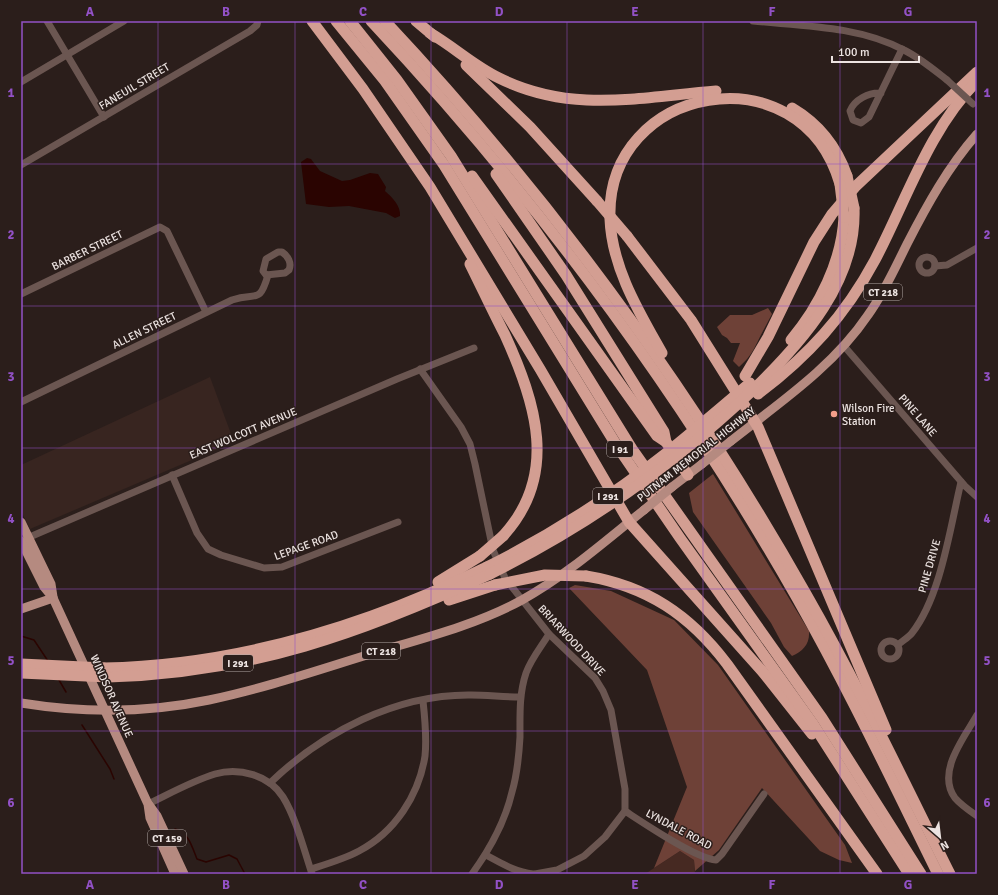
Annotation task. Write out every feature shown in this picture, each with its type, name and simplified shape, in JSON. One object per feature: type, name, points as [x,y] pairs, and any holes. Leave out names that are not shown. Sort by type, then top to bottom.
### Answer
[{"type":"highway","points":[[312,21],[368,95],[468,248],[629,522],[762,671],[823,750],[849,778]]},
{"type":"highway","name":"I 91","points":[[336,21],[385,81],[435,152],[468,202],[567,367],[626,458],[680,538],[790,690],[849,778],[909,874]]},
{"type":"highway","points":[[350,21],[411,99],[475,193],[632,449],[818,712],[872,794],[921,874]]},
{"type":"highway","points":[[371,21],[457,117],[540,216],[603,299],[678,407],[751,521],[808,617],[859,714],[938,874]]},
{"type":"highway","points":[[385,21],[473,119],[533,191],[610,291],[677,387],[745,491],[793,570],[844,663],[950,874]]},
{"type":"highway","points":[[416,21],[530,127],[627,236],[695,325],[755,422],[884,723],[896,764]]},
{"type":"highway","points":[[430,33],[471,62],[499,78],[527,90],[556,97],[587,101],[612,101],[728,91],[749,92],[769,97],[796,110],[818,128],[836,151],[854,208],[853,230],[848,251],[826,305],[812,326],[796,346],[752,385]]},
{"type":"highway","points":[[393,45],[484,158],[538,233],[664,432],[666,442],[688,475]]},
{"type":"highway","points":[[752,385],[766,343],[814,242],[832,214],[862,180],[977,72]]},
{"type":"highway","points":[[752,385],[788,371],[810,351],[832,326],[852,299],[875,260],[936,134],[953,108],[977,81]]},
{"type":"highway","points":[[677,387],[667,363],[630,292],[617,260],[612,236],[610,210],[614,186],[622,166],[636,143],[646,131],[663,117],[687,105],[721,98],[752,100],[786,113],[808,130],[827,154],[844,180],[844,217],[842,236],[837,257],[814,307],[788,344],[752,385]]},
{"type":"highway","points":[[411,99],[430,120],[467,169],[657,436],[666,442]]},
{"type":"highway","points":[[362,624],[437,583],[480,556],[503,536],[524,507],[534,479],[537,443],[532,409],[523,378],[473,271],[423,178]]},
{"type":"highway","name":"I 291","points":[[488,570],[608,496],[752,385]]},
{"type":"highway","name":"I 291","points":[[21,674],[106,672],[226,656],[362,624],[427,594],[541,548],[609,506],[671,461],[718,422],[752,385]]},
{"type":"highway","points":[[362,624],[495,585],[545,575],[586,576],[616,583],[647,595],[672,609],[697,629],[726,664],[877,874]]},
{"type":"highway","name":"I 291","points":[[21,664],[106,672]]},
{"type":"main road","name":"PUTNAM MEMORIAL HIGHWAY","points":[[21,703],[66,708],[106,710],[180,705],[238,693],[464,626],[521,600],[565,573],[812,377],[844,346],[863,323],[880,296],[939,186],[977,134]]},
{"type":"main road","name":"WINDSOR AVENUE","points":[[21,522],[23,540],[51,584],[53,598],[106,710],[148,804],[150,818],[184,874]]},
{"type":"main road","points":[[21,609],[53,598]]},
{"type":"main road","name":"WINDSOR AVENUE","points":[[168,849],[175,874]]},
{"type":"street","points":[[47,21],[104,117]]},
{"type":"street","points":[[21,82],[124,21]]},
{"type":"street","points":[[752,21],[851,33],[876,38],[902,49],[919,59],[947,80],[975,106]]},
{"type":"street","name":"FANEUIL STREET","points":[[21,165],[250,31],[257,23]]},
{"type":"street","points":[[881,93],[870,94],[855,103],[850,111],[853,120],[861,123],[867,120],[881,93],[902,49]]},
{"type":"street","name":"BARBER STREET","points":[[21,294],[146,233],[157,228],[163,228],[167,231],[206,312]]},
{"type":"street","points":[[936,266],[947,265],[977,248]]},
{"type":"street","name":"ALLEN STREET","points":[[21,402],[236,298],[260,294],[264,290],[268,275]]},
{"type":"street","name":"PINE LANE","points":[[844,346],[961,482],[977,497]]},
{"type":"street","name":"EAST WOLCOTT AVENUE","points":[[23,540],[172,475],[474,348]]},
{"type":"street","name":"BRIARWOOD DRIVE","points":[[420,370],[461,427],[470,444],[496,560],[505,578],[549,634],[595,678],[608,702],[626,789],[626,811]]},
{"type":"street","name":"LEPAGE ROAD","points":[[172,475],[203,544],[221,555],[264,568],[282,567],[398,522]]},
{"type":"street","name":"PINE DRIVE","points":[[898,645],[911,634],[928,608],[940,569],[961,482]]},
{"type":"street","points":[[472,874],[486,855],[501,825],[513,791],[520,739],[520,697],[530,663],[549,634]]},
{"type":"street","points":[[270,783],[288,766],[342,729],[373,715],[423,701],[471,694],[520,697]]},
{"type":"street","points":[[148,804],[215,774],[229,772],[258,776],[270,783],[282,796],[291,812],[312,872],[360,851],[384,834],[411,799],[420,777],[425,756],[426,732],[423,701]]},
{"type":"street","points":[[977,715],[951,764],[948,774],[949,785],[955,798],[977,816]]},
{"type":"street","name":"LYNDALE ROAD","points":[[626,811],[660,834],[689,849],[716,860],[722,854],[764,794]]},
{"type":"street","points":[[486,855],[511,869],[523,873],[534,874],[557,870],[584,856],[601,842],[626,811]]},
{"type":"shaded area","points":[[307,158],[311,159],[320,171],[342,181],[350,180],[370,173],[378,174],[386,187],[385,191],[398,205],[400,216],[395,218],[386,213],[349,206],[329,207],[306,204],[301,162]]},
{"type":"shaded area","points":[[768,308],[772,314],[753,350],[748,358],[739,367],[733,361],[740,343],[731,343],[722,335],[717,327],[730,315],[752,315]]},
{"type":"shaded area","points":[[210,377],[234,442],[30,529],[21,511],[21,465]]},
{"type":"shaded area","points":[[713,474],[809,631],[808,640],[805,646],[792,656],[784,647],[771,623],[693,512],[689,493]]},
{"type":"shaded area","points":[[575,585],[611,591],[674,620],[718,665],[845,845],[852,863],[839,860],[820,851],[762,788],[719,850],[695,871],[694,860],[680,851],[654,868],[687,787],[647,670],[569,588]]},
{"type":"shaded area","points":[[680,851],[694,860],[695,874],[645,874]]},
{"type":"waterway","points":[[21,636],[34,640],[48,661]]},
{"type":"waterway","points":[[59,680],[66,692]]},
{"type":"waterway","points":[[82,725],[110,769],[114,779]]},
{"type":"waterway","points":[[175,829],[187,837],[192,845],[197,859],[206,862],[229,855],[237,859],[245,874]]},
{"type":"place","name":"Wilson Fire Station","points":[[834,414]]}]
